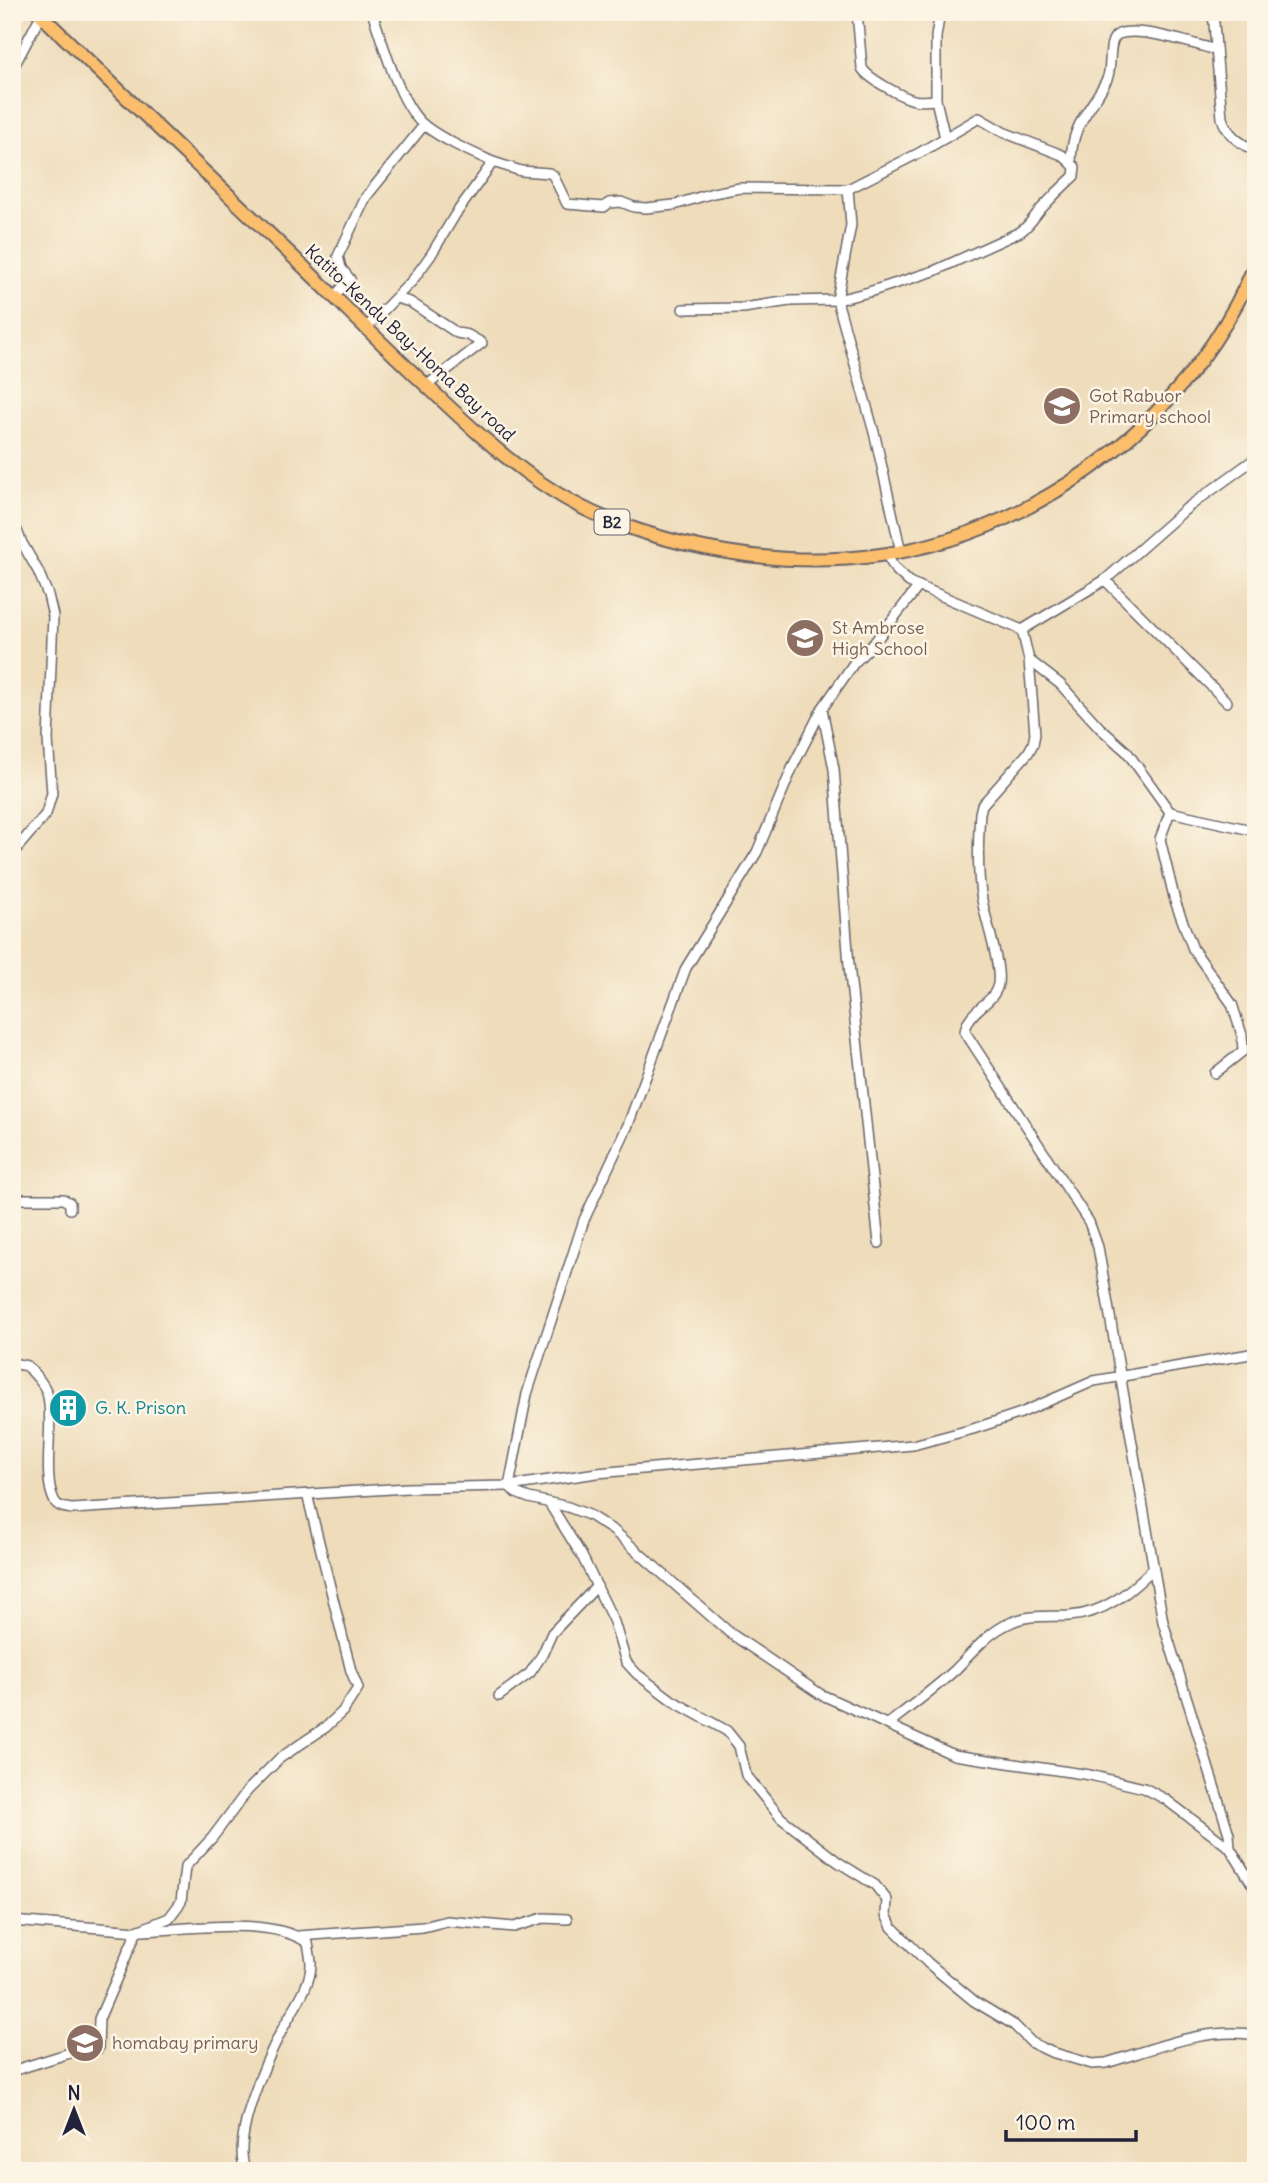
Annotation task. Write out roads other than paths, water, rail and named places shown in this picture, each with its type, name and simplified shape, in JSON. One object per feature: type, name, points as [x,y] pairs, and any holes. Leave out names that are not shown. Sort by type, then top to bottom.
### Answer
[{"type":"highway","name":"Katito-Kendu Bay-Homa Bay road","points":[[39,14],[463,422],[509,460],[544,485],[592,513],[637,532],[704,548],[765,559],[822,561],[887,554],[934,544],[994,523],[1030,506],[1070,484],[1105,459],[1166,404],[1195,369],[1225,324],[1256,263]]},
{"type":"street","points":[[372,12],[404,98],[424,125],[493,162],[521,171],[553,175],[567,204],[573,206],[604,207],[609,203],[621,202],[634,207],[674,205],[740,188],[848,189],[979,118],[1003,132],[1062,155],[1075,167],[1074,177],[1052,196],[1030,225],[934,271],[837,300],[790,301],[743,308],[684,309]]},
{"type":"street","points":[[857,12],[862,68],[865,74],[914,100],[936,100]]},
{"type":"street","points":[[940,12],[936,37],[936,100],[945,138]]},
{"type":"street","points":[[1213,12],[1222,118],[1226,131],[1256,152]]},
{"type":"street","points":[[12,70],[39,14]]},
{"type":"street","points":[[1072,163],[1074,136],[1109,78],[1111,49],[1117,34],[1162,36],[1216,50]]},
{"type":"street","points":[[334,297],[350,279],[341,268],[338,256],[366,197],[424,125]]},
{"type":"street","points":[[365,329],[396,298],[431,255],[455,215],[493,162]]},
{"type":"street","points":[[848,189],[851,225],[837,300],[875,436],[901,552]]},
{"type":"street","points":[[396,298],[410,302],[457,333],[468,335],[482,343],[426,386]]},
{"type":"street","points":[[1022,629],[1105,580],[1187,508],[1256,458]]},
{"type":"street","points":[[12,519],[38,571],[53,616],[48,740],[52,793],[46,814],[12,854]]},
{"type":"street","points":[[887,554],[902,576],[919,586],[1022,629]]},
{"type":"street","points":[[1105,580],[1227,702]]},
{"type":"street","points":[[509,1486],[527,1394],[584,1220],[628,1125],[687,968],[757,852],[794,764],[822,709],[854,663],[874,643],[919,586]]},
{"type":"street","points":[[1022,629],[1029,660],[1035,734],[1033,744],[982,805],[979,813],[981,897],[998,974],[998,987],[971,1016],[965,1032],[1089,1222],[1098,1247],[1163,1622],[1229,1834],[1230,1847],[1256,1891]]},
{"type":"street","points":[[1029,660],[1060,684],[1126,752],[1170,812],[1256,831]]},
{"type":"street","points":[[822,709],[834,769],[849,965],[879,1243]]},
{"type":"street","points":[[1170,812],[1160,839],[1175,901],[1193,949],[1233,1004],[1242,1035],[1243,1051],[1215,1073]]},
{"type":"street","points":[[12,1199],[63,1199],[69,1203],[70,1209]]},
{"type":"street","points":[[12,1363],[27,1366],[48,1394],[50,1479],[54,1500],[60,1507],[72,1509],[407,1488],[509,1486],[597,1473],[913,1445],[1021,1413],[1094,1381],[1256,1353]]},
{"type":"street","points":[[509,1486],[516,1493],[589,1515],[614,1531],[730,1633],[820,1694],[954,1755],[1090,1775],[1144,1788],[1165,1799],[1230,1847]]},
{"type":"street","points":[[12,2071],[87,2049],[98,2049],[99,2019],[137,1931],[169,1918],[181,1902],[185,1867],[212,1838],[248,1790],[280,1758],[326,1727],[343,1711],[358,1688],[351,1671],[307,1494]]},
{"type":"street","points":[[550,1503],[597,1586],[614,1622],[626,1662],[637,1674],[673,1700],[727,1731],[739,1746],[746,1775],[781,1818],[838,1862],[875,1885],[887,1900],[886,1915],[892,1927],[928,1963],[974,2001],[1014,2025],[1032,2043],[1051,2052],[1092,2064],[1106,2063],[1200,2036],[1223,2032],[1256,2035]]},
{"type":"street","points":[[888,1724],[953,1671],[977,1644],[1012,1622],[1043,1615],[1069,1616],[1089,1612],[1126,1595],[1152,1570]]},
{"type":"street","points":[[499,1696],[530,1672],[552,1633],[597,1586]]},
{"type":"street","points":[[298,1936],[422,1927],[447,1921],[514,1927],[542,1918],[567,1919]]},
{"type":"street","points":[[12,1921],[137,1931],[231,1926],[282,1931],[298,1936],[308,1943],[311,1965],[306,1986],[268,2056],[251,2105],[241,2145],[246,2171]]},
{"type":"place","name":"Got Rabuor Primary school","points":[[1062,406]]},
{"type":"place","name":"St Ambrose High School","points":[[805,638]]},
{"type":"place","name":"G. K. Prison","points":[[68,1408]]},
{"type":"place","name":"homabay primary","points":[[85,2043]]}]
